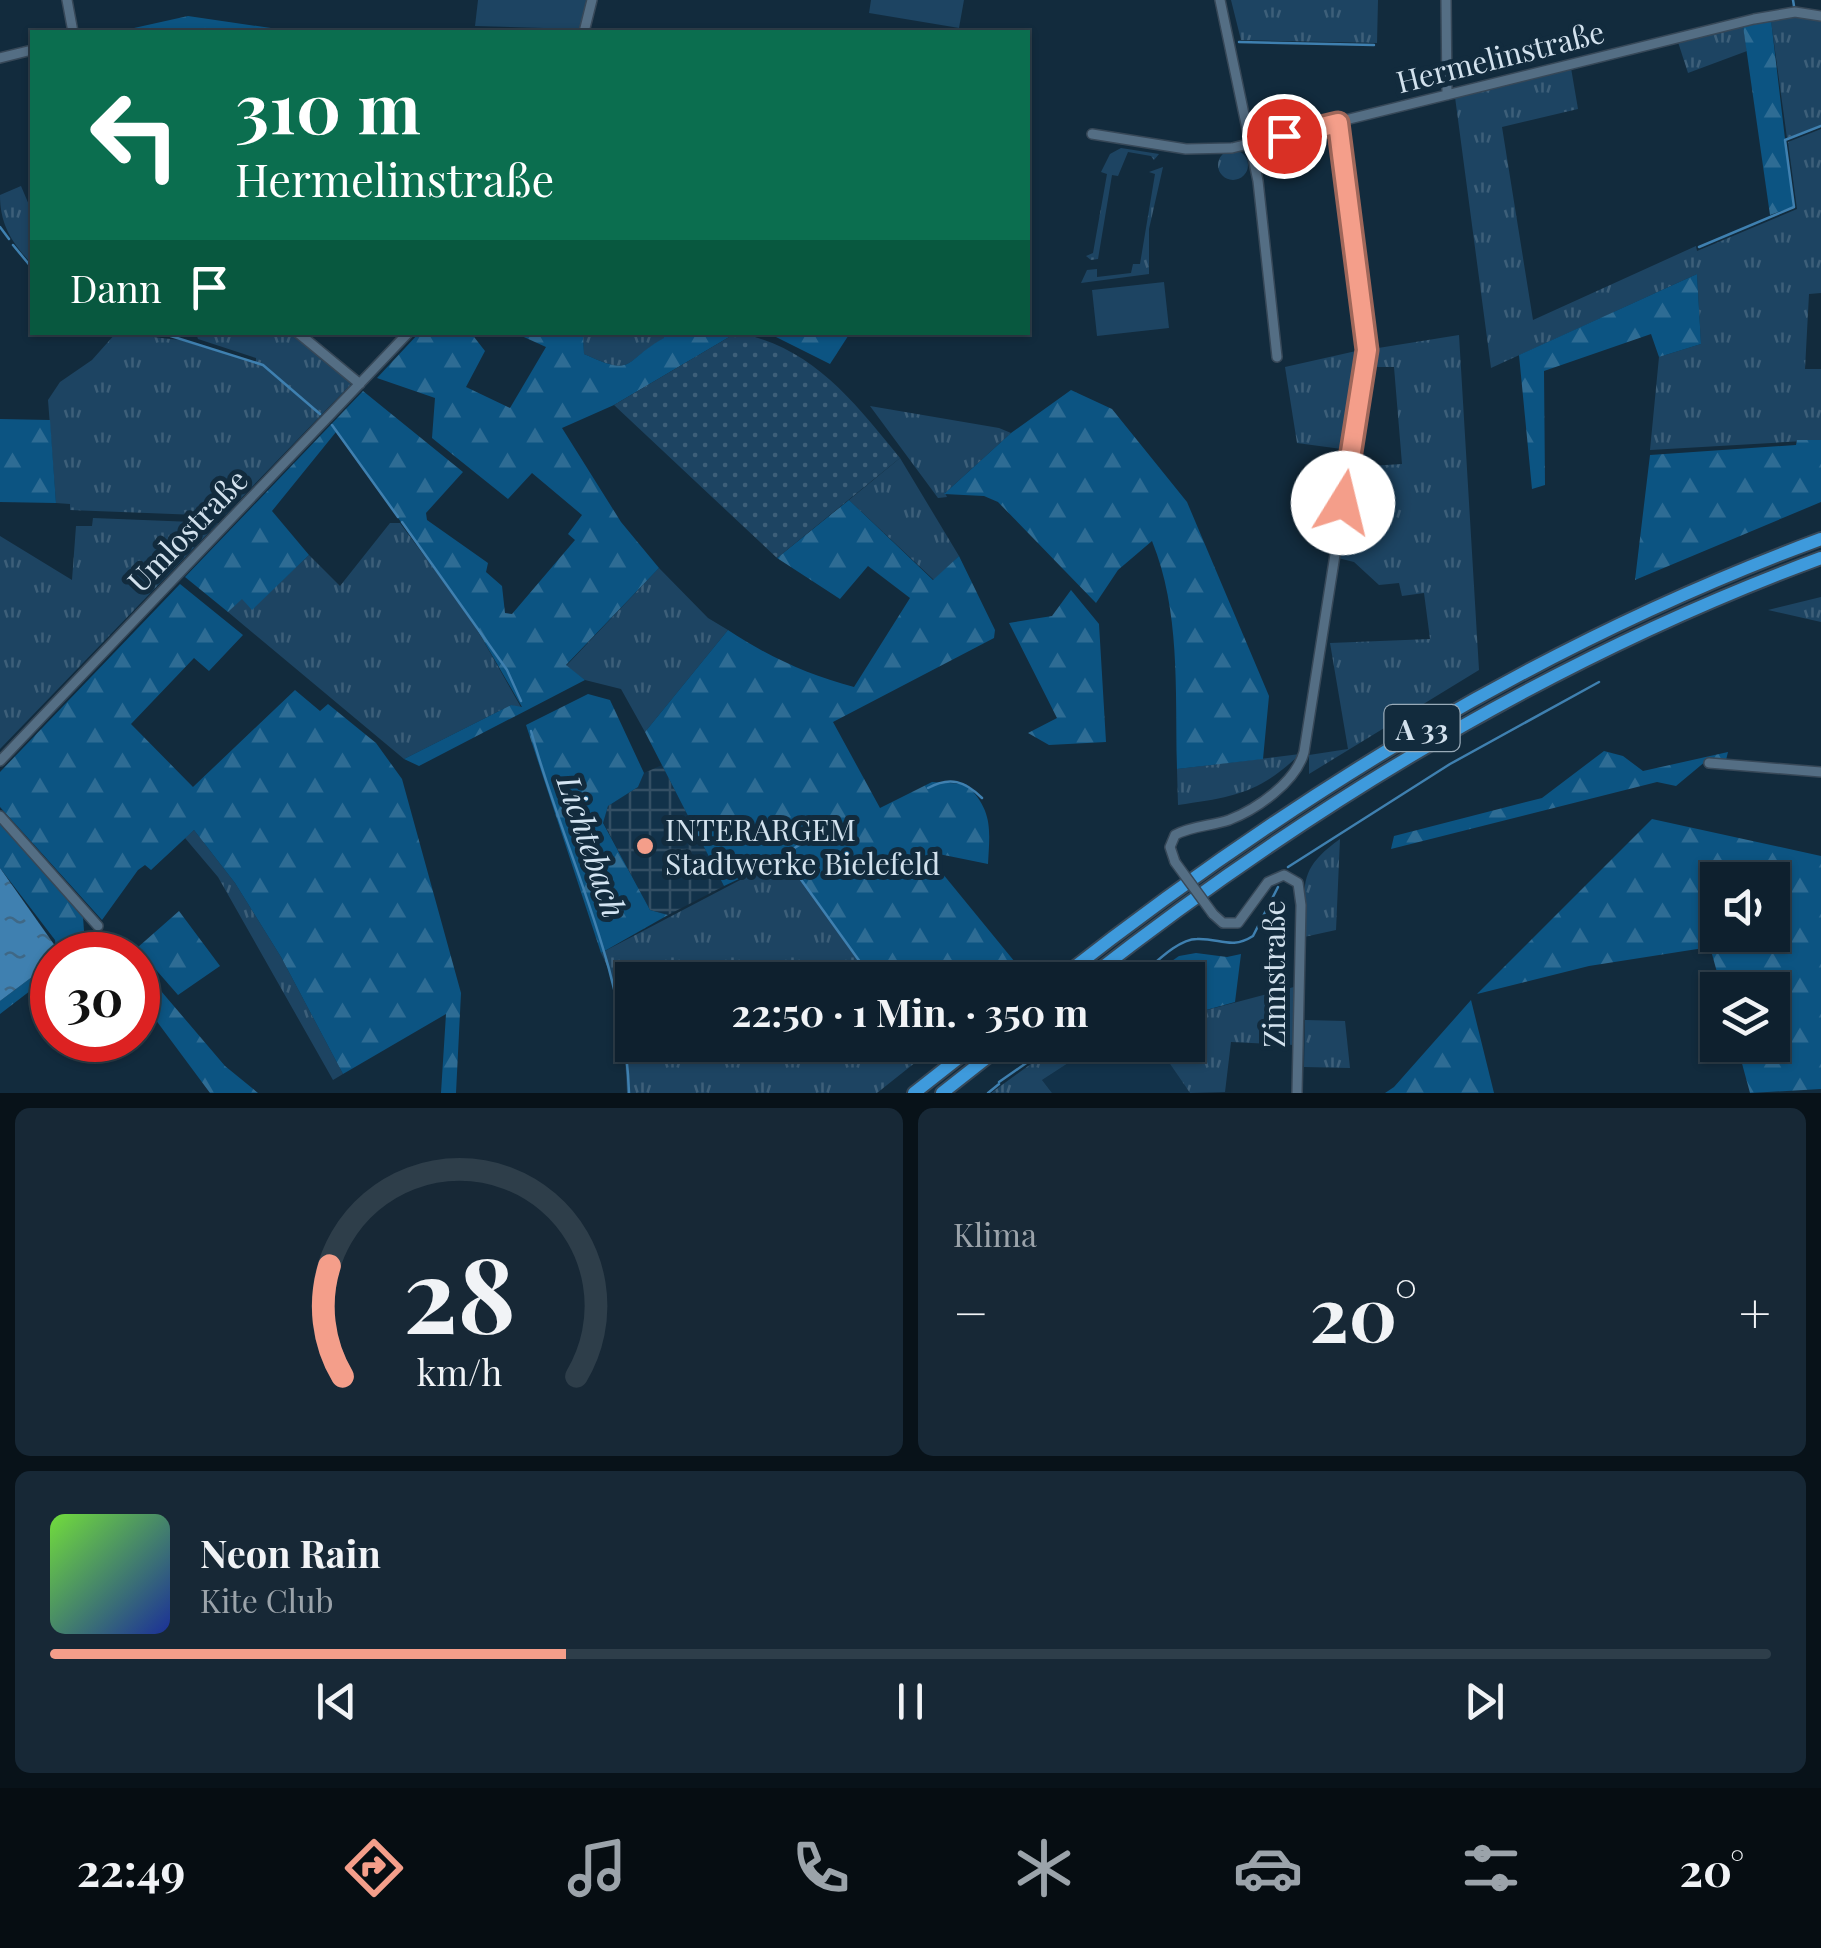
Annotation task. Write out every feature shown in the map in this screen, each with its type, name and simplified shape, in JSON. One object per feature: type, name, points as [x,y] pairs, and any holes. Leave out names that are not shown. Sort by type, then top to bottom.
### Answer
[{"type":"highway","name":"A 33","points":[[1083,962],[1327,784],[1408,736],[1677,594],[1821,539]]},
{"type":"highway","name":"A 33","points":[[1109,962],[1317,813],[1445,733],[1702,603],[1821,558]]},
{"type":"highway","points":[[914,1093],[953,1062]]},
{"type":"highway","points":[[942,1093],[981,1062]]},
{"type":"street","points":[[67,0],[73,30]]},
{"type":"street","points":[[584,30],[592,0]]},
{"type":"street","points":[[1220,0],[1250,144],[1277,357]]},
{"type":"street","points":[[1446,0],[1447,95]]},
{"type":"street","name":"Hermelinstraße","points":[[1250,144],[1754,19],[1795,12],[1821,16]]},
{"type":"street","points":[[0,58],[30,50]]},
{"type":"street","name":"Zinnstraße","points":[[1297,1093],[1302,905],[1298,883],[1284,875],[1272,878],[1238,923],[1224,923],[1175,862],[1170,848],[1175,835],[1243,812],[1300,766],[1367,350],[1338,123]]},
{"type":"street","points":[[1092,134],[1195,150],[1250,144]]},
{"type":"street","points":[[301,335],[360,384]]},
{"type":"street","name":"Umlostraße","points":[[0,760],[406,335]]},
{"type":"street","points":[[1709,763],[1821,772]]},
{"type":"street","points":[[0,816],[98,926]]},
{"type":"shaded area","points":[[662,765],[724,886],[668,915],[650,910],[603,822],[608,806],[638,787],[644,773]]},
{"type":"shaded area","points":[[1070,1062],[1169,1062],[1190,1093],[1052,1093],[1042,1080]]},
{"type":"green space","points":[[478,0],[589,0],[579,29],[475,26]]},
{"type":"green space","points":[[871,0],[964,0],[959,28],[869,13]]},
{"type":"green space","points":[[1231,0],[1378,0],[1377,43],[1241,40]]},
{"type":"green space","points":[[188,16],[284,30],[216,30],[134,28]]},
{"type":"green space","points":[[1791,16],[1821,21],[1821,125],[1787,138],[1771,21]]},
{"type":"green space","points":[[1771,20],[1793,207],[1770,215],[1743,26]]},
{"type":"green space","points":[[1743,26],[1747,51],[1688,73],[1678,42]]},
{"type":"green space","points":[[1571,68],[1578,109],[1502,127],[1533,320],[1696,246],[1697,251],[1797,209],[1788,142],[1821,129],[1821,293],[1809,294],[1805,369],[1821,369],[1821,440],[1650,450],[1659,357],[1701,344],[1697,274],[1491,368],[1455,97]]},
{"type":"green space","points":[[1121,148],[1159,154],[1154,160],[1128,152],[1118,176],[1112,175],[1098,259],[1091,260],[1086,256],[1093,253],[1107,174],[1101,172],[1110,154]]},
{"type":"green space","points":[[1233,150],[1244,154],[1248,165],[1244,176],[1233,180],[1222,176],[1218,165],[1222,154]]},
{"type":"green space","points":[[1163,167],[1149,229],[1149,274],[1081,283],[1087,270],[1097,269],[1097,277],[1131,273],[1133,264],[1140,264],[1155,174],[1149,172]]},
{"type":"green space","points":[[21,186],[30,207],[30,262],[8,233],[0,195]]},
{"type":"green space","points":[[1697,274],[1701,344],[1659,357],[1651,334],[1544,371],[1545,485],[1532,489],[1519,355]]},
{"type":"green space","points":[[1164,282],[1169,328],[1097,336],[1092,290]]},
{"type":"green space","points":[[114,335],[134,335],[180,340],[256,363],[256,358],[198,339],[197,335],[294,335],[353,382],[224,516],[70,510],[70,504],[56,503],[48,400],[60,382],[92,360]]},
{"type":"green space","points":[[417,335],[473,335],[485,351],[466,387],[510,408],[546,347],[519,335],[583,335],[584,354],[621,366],[664,335],[733,335],[614,405],[562,428],[621,522],[659,568],[566,665],[585,680],[419,766],[404,759],[511,705],[522,707],[471,619],[336,432],[272,511],[309,555],[252,610],[242,599],[228,612],[185,577],[363,391],[463,472],[426,513],[427,520],[488,563],[486,572],[502,586],[505,613],[512,614],[575,540],[568,534],[582,515],[532,473],[508,499],[432,438],[435,398],[377,378]]},
{"type":"green space","points":[[583,335],[664,335],[621,366],[584,354]]},
{"type":"green space","points":[[733,335],[744,335],[787,350],[809,363],[848,397],[900,458],[777,558],[614,405]]},
{"type":"green space","points":[[772,335],[849,335],[830,364]]},
{"type":"green space","points":[[1459,335],[1479,670],[1309,774],[1309,755],[1348,749],[1330,643],[1430,639],[1424,593],[1402,596],[1399,583],[1379,585],[1354,562],[1338,558],[1353,467],[1402,464],[1394,367],[1369,367],[1372,349]]},
{"type":"green space","points":[[1365,349],[1349,450],[1297,443],[1285,367]]},
{"type":"green space","points":[[1071,390],[1112,409],[1187,502],[1269,696],[1263,759],[1177,769],[1172,624],[1152,541],[1118,570],[1096,603],[998,502],[984,496],[944,494],[1011,433]]},
{"type":"green space","points":[[870,406],[1011,433],[945,493],[947,497],[938,498]]},
{"type":"green space","points":[[0,419],[50,420],[56,503],[0,502]]},
{"type":"green space","points":[[1797,440],[1821,440],[1821,502],[1635,580],[1650,455],[1796,445]]},
{"type":"green space","points":[[900,458],[959,556],[934,580],[849,500]]},
{"type":"green space","points":[[849,500],[933,580],[959,556],[995,630],[994,638],[833,722],[880,808],[932,782],[966,784],[975,794],[988,821],[988,864],[929,852],[929,857],[1015,962],[861,962],[784,858],[724,886],[645,732],[728,630],[788,664],[854,687],[910,598],[868,566],[840,599],[777,558]]},
{"type":"green space","points":[[93,518],[218,523],[0,749],[0,536],[72,580],[76,526],[92,526]]},
{"type":"green space","points":[[390,523],[400,523],[471,619],[522,709],[511,705],[404,759],[228,612],[242,598],[252,609],[309,555],[340,586]]},
{"type":"green space","points":[[659,568],[708,618],[728,630],[645,732],[621,689],[585,680],[566,666]]},
{"type":"green space","points":[[180,584],[243,635],[209,671],[194,658],[131,724],[193,787],[295,690],[320,711],[328,704],[376,743],[402,779],[461,993],[456,1093],[441,1093],[446,1014],[343,1074],[281,957],[235,883],[194,830],[151,870],[145,865],[138,870],[102,920],[0,807],[0,772]]},
{"type":"green space","points":[[1071,590],[1099,624],[1106,742],[1049,745],[1028,733],[1057,718],[1009,623],[1052,616]]},
{"type":"green space","points":[[1821,597],[1821,622],[1768,610]]},
{"type":"green space","points":[[588,694],[610,700],[644,773],[638,787],[608,806],[603,823],[650,910],[668,915],[601,953],[526,725]]},
{"type":"green space","points":[[1604,751],[1623,756],[1643,771],[1728,752],[1726,760],[1706,761],[1676,786],[1657,782],[1391,849],[1394,836],[1542,798]]},
{"type":"green space","points":[[1300,754],[1271,778],[1244,792],[1178,805],[1177,769]]},
{"type":"green space","points":[[1652,819],[1821,856],[1821,1089],[1750,1093],[1742,1062],[1790,1062],[1790,972],[1717,972],[1711,952],[1790,952],[1790,862],[1700,862],[1700,949],[1589,966],[1477,994]]},
{"type":"green space","points":[[0,823],[83,917],[84,932],[49,932],[0,868]]},
{"type":"green space","points":[[194,830],[235,883],[281,957],[343,1074],[333,1080],[218,877],[185,838]]},
{"type":"green space","points":[[1340,839],[1336,930],[1304,937],[1304,892],[1309,871]]},
{"type":"green space","points":[[784,857],[861,962],[615,962],[615,990],[601,953]]},
{"type":"green space","points":[[179,911],[220,966],[178,995],[160,974],[160,932],[155,932]]},
{"type":"green space","points":[[1241,954],[1235,1002],[1205,1010],[1205,962],[1170,962],[1179,956]]},
{"type":"green space","points":[[30,978],[30,991],[0,1014],[0,1001]]},
{"type":"green space","points":[[1294,987],[1294,1045],[1231,1042],[1225,1092],[1190,1093],[1169,1062],[1205,1062],[1205,1011]]},
{"type":"green space","points":[[160,990],[225,1066],[258,1093],[210,1093],[160,1026]]},
{"type":"green space","points":[[1471,1000],[1494,1093],[1385,1093],[1394,1087]]},
{"type":"green space","points":[[1305,1020],[1345,1021],[1350,1068],[1304,1067]]},
{"type":"green space","points":[[625,1062],[916,1062],[877,1093],[627,1093]]},
{"type":"green space","points":[[1034,1062],[1070,1062],[1042,1080],[1052,1093],[991,1093]]},
{"type":"water","points":[[0,868],[45,932],[30,932],[30,978],[0,1001]]},
{"type":"waterway","points":[[1793,0],[1794,6]]},
{"type":"waterway","points":[[1239,42],[1374,45]]},
{"type":"waterway","points":[[1699,247],[1794,207],[1785,140],[1821,126]]},
{"type":"waterway","name":"Lichtebach","points":[[0,227],[9,239]]},
{"type":"waterway","name":"Lichtebach","points":[[13,245],[30,266]]},
{"type":"waterway","name":"Lichtebach","points":[[168,335],[263,365],[320,414]]},
{"type":"waterway","name":"Lichtebach","points":[[332,425],[398,517]]},
{"type":"waterway","name":"Lichtebach","points":[[402,522],[507,670],[521,701]]},
{"type":"waterway","points":[[1288,867],[1450,764],[1599,682]]},
{"type":"waterway","name":"Lichtebach","points":[[531,731],[605,955],[617,1000],[629,1093]]},
{"type":"waterway","points":[[928,788],[957,782],[982,798]]},
{"type":"waterway","points":[[776,859],[806,841]]},
{"type":"waterway","points":[[787,860],[860,962]]},
{"type":"waterway","points":[[1156,962],[1189,940],[1232,943],[1253,936],[1278,887]]},
{"type":"waterway","points":[[999,1082],[1028,1062]]},
{"type":"waterway","points":[[988,1093],[999,1084]]},
{"type":"place","name":"INTERARGEM Stadtwerke Bielefeld","points":[[645,846]]},
{"type":"route","points":[[1284,136],[1338,123],[1367,350],[1343,503]]}]
